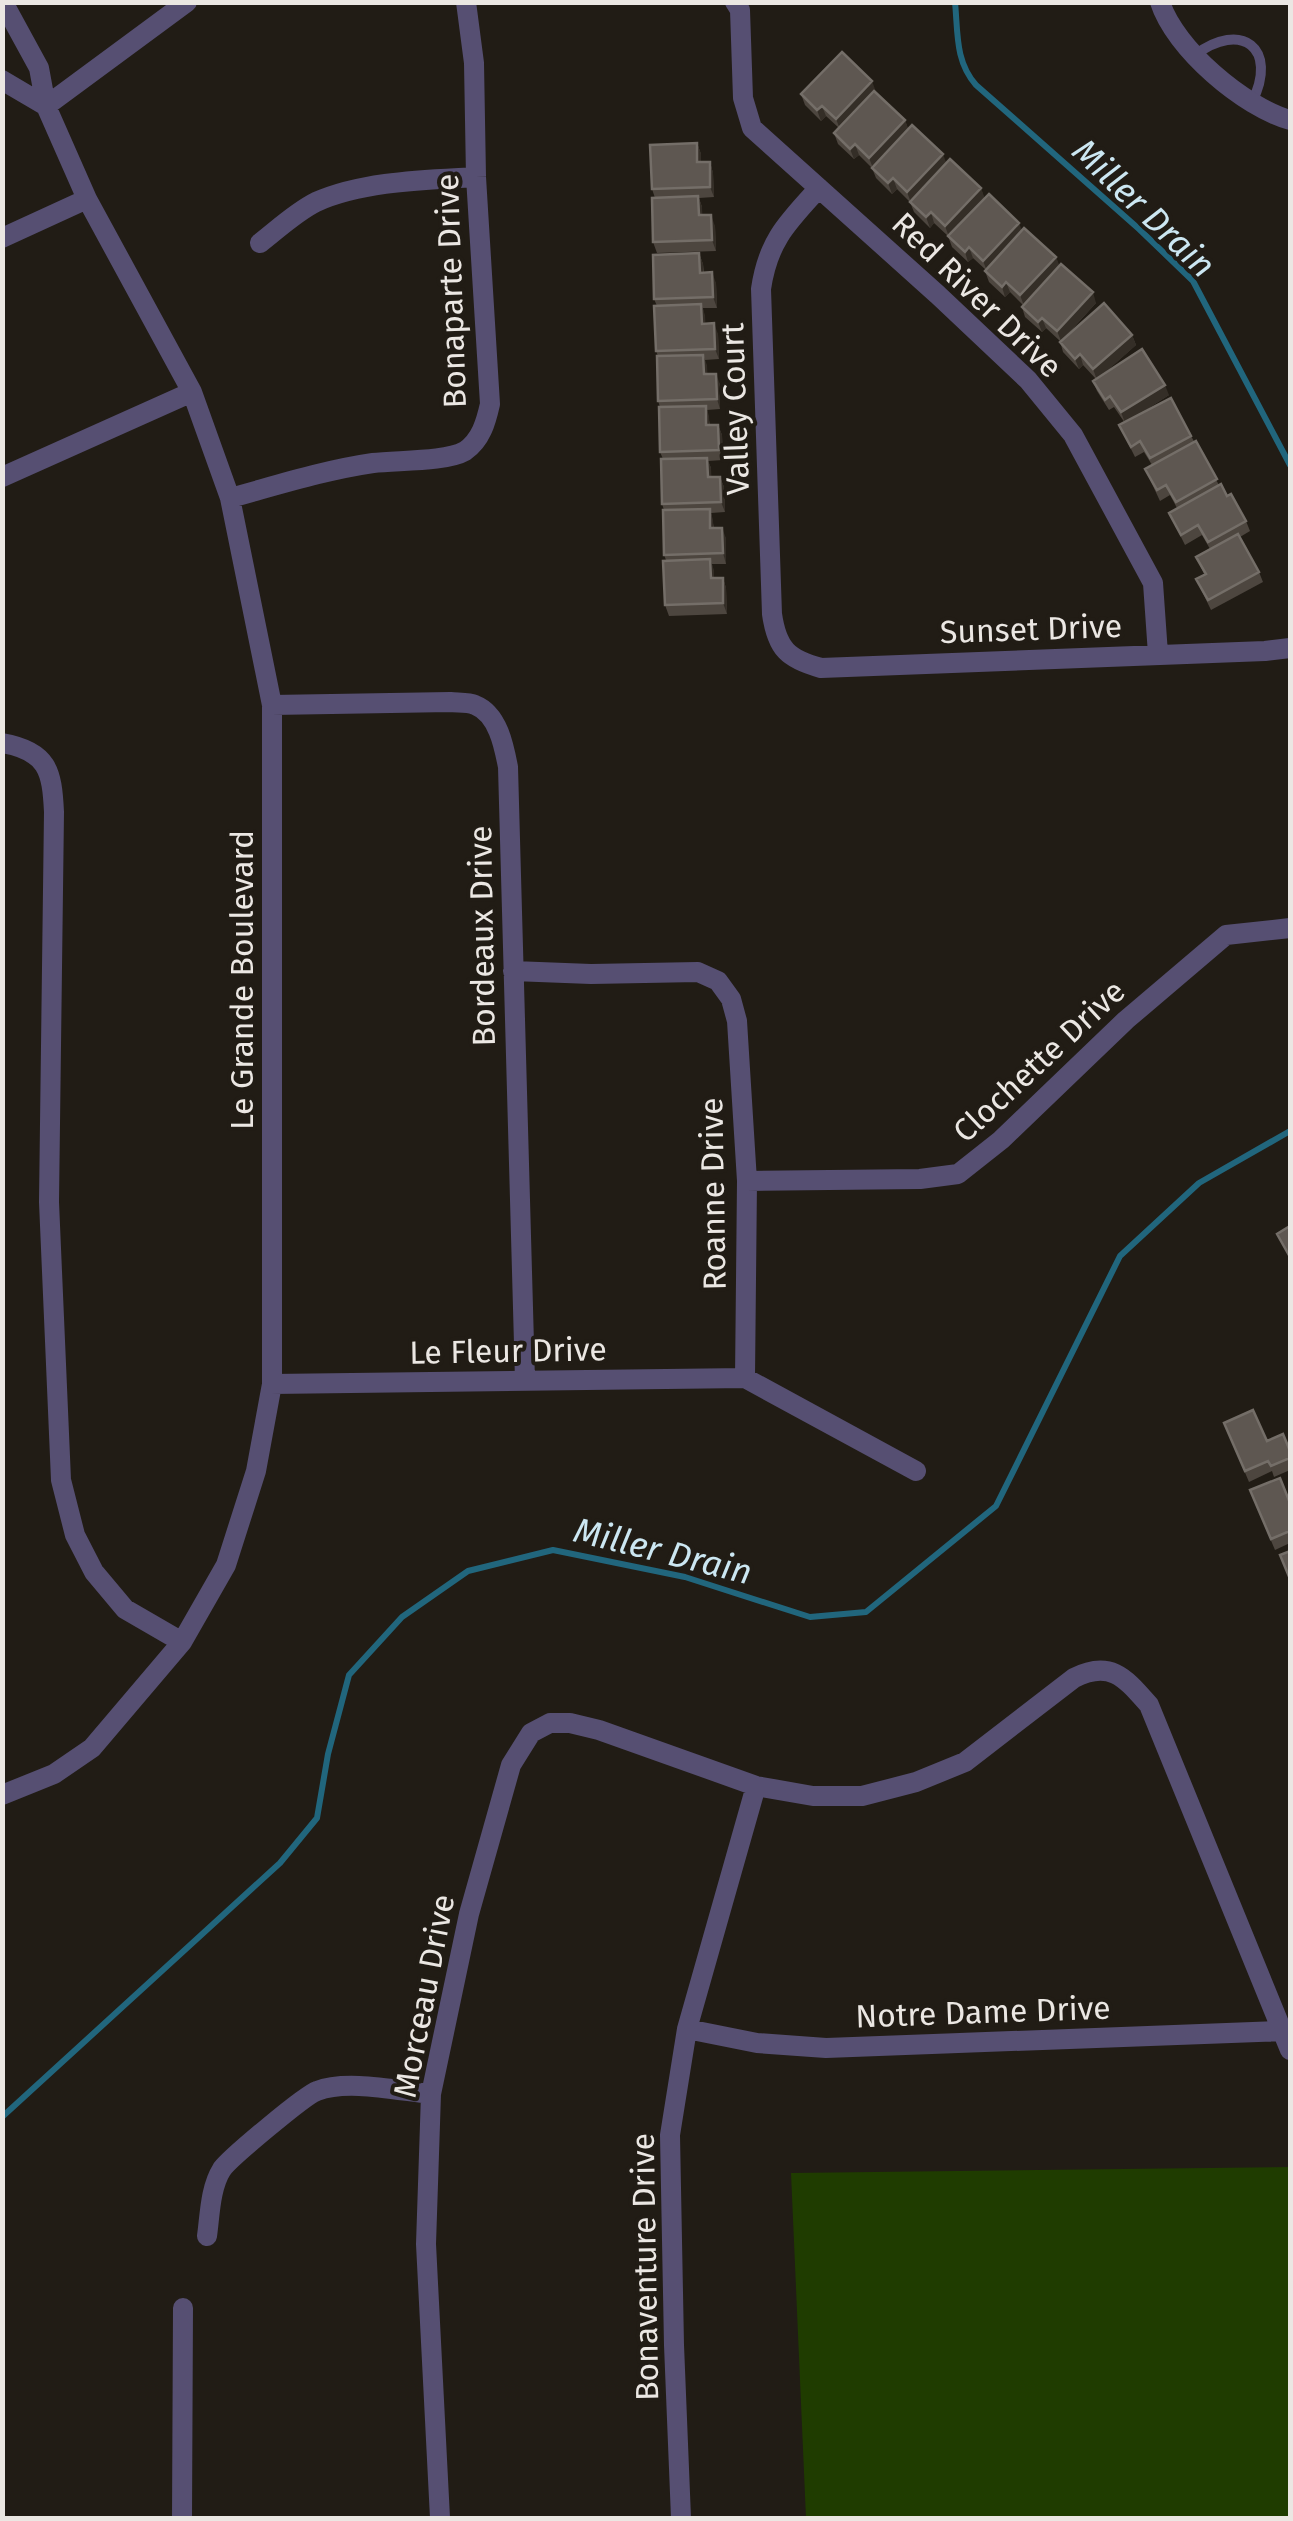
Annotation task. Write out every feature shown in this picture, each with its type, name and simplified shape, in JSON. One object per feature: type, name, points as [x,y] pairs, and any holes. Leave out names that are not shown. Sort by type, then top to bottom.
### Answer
[{"type":"street","name":"Le Grande Boulevard","points":[[2,1795],[54,1774],[92,1748],[182,1642],[226,1565],[256,1471],[272,1384],[272,706],[230,498],[192,392],[87,198],[46,106],[38,68],[4,2]]},
{"type":"street","points":[[2,80],[46,106],[187,2]]},
{"type":"street","name":"Bonaparte Drive","points":[[230,498],[374,463],[445,457],[464,451],[486,425],[490,404],[476,177],[474,63],[466,2]]},
{"type":"street","name":"Red River Drive","points":[[735,2],[740,10],[743,98],[752,128],[1028,380],[1073,434],[1153,583],[1158,654]]},
{"type":"street","points":[[1160,2],[1172,28],[1195,55],[1252,102],[1290,120]]},
{"type":"street","points":[[260,243],[316,202],[349,191],[415,180],[476,177]]},
{"type":"street","name":"Valley Court","points":[[781,646],[772,614],[761,290],[764,265],[772,245],[790,218],[819,188]]},
{"type":"street","points":[[2,238],[87,198]]},
{"type":"street","points":[[2,477],[192,392]]},
{"type":"street","name":"Sunset Drive","points":[[781,646],[802,663],[821,668],[1290,648]]},
{"type":"street","name":"Bordeaux Drive","points":[[272,706],[450,702],[476,705],[496,725],[504,741],[508,768],[525,1380]]},
{"type":"street","points":[[2,743],[28,751],[46,764],[52,782],[49,1202],[61,1480],[75,1535],[94,1572],[125,1609],[182,1642]]},
{"type":"street","name":"Clochette Drive","points":[[747,1181],[920,1179],[958,1174],[1001,1140],[1126,1020],[1226,936],[1290,928]]},
{"type":"street","name":"Roanne Drive","points":[[513,972],[698,972],[718,982],[731,999],[737,1021],[747,1181],[745,1378]]},
{"type":"street","points":[[745,1378],[916,1470]]},
{"type":"street","name":"Le Fleur Drive","points":[[272,1384],[745,1378]]},
{"type":"street","name":"Morceau Drive","points":[[440,2518],[426,2244],[432,2094],[469,1914],[512,1765],[531,1733],[550,1722],[599,1730],[756,1786],[812,1796],[862,1796],[916,1782],[965,1762],[1074,1678],[1090,1670],[1109,1670],[1125,1678],[1149,1705],[1286,2040]]},
{"type":"street","name":"Bonaventure Drive","points":[[682,2518],[670,2135],[687,2030],[756,1786]]},
{"type":"street","name":"Notre Dame Drive","points":[[687,2030],[756,2043],[826,2048],[1286,2040]]},
{"type":"street","points":[[207,2236],[212,2197],[222,2169],[316,2091],[342,2086],[432,2094]]},
{"type":"street","points":[[182,2518],[183,2308]]},
{"type":"lane","points":[[1195,55],[1210,43],[1236,38],[1258,52],[1262,77],[1252,102]]},
{"type":"green space","points":[[1290,2167],[1290,2518],[806,2518],[791,2173]]},
{"type":"building","points":[[842,52],[872,81],[836,119],[822,106],[817,110],[801,94]]},
{"type":"building","points":[[874,91],[905,120],[869,158],[855,144],[850,149],[834,133]]},
{"type":"building","points":[[912,125],[943,154],[907,192],[893,178],[888,183],[872,168]]},
{"type":"building","points":[[697,143],[697,162],[710,162],[710,187],[652,189],[650,145]]},
{"type":"building","points":[[950,159],[981,188],[945,226],[931,212],[926,217],[910,202]]},
{"type":"building","points":[[989,194],[1019,223],[983,261],[969,247],[965,252],[948,236]]},
{"type":"building","points":[[698,196],[699,215],[711,215],[712,240],[653,242],[652,198]]},
{"type":"building","points":[[1024,228],[1056,257],[1020,295],[1006,282],[1002,287],[985,271]]},
{"type":"building","points":[[699,253],[700,273],[712,272],[713,297],[654,299],[653,255]]},
{"type":"building","points":[[1061,264],[1093,292],[1057,331],[1042,318],[1038,322],[1022,307]]},
{"type":"building","points":[[1104,303],[1132,335],[1093,369],[1080,354],[1075,359],[1060,342]]},
{"type":"building","points":[[701,304],[702,324],[714,323],[715,349],[656,351],[654,306]]},
{"type":"building","points":[[1142,349],[1165,385],[1121,412],[1110,396],[1105,400],[1093,381]]},
{"type":"building","points":[[703,355],[704,374],[716,374],[717,399],[658,401],[657,356]]},
{"type":"building","points":[[1171,398],[1191,436],[1150,458],[1140,441],[1131,447],[1119,425]]},
{"type":"building","points":[[706,406],[706,425],[718,425],[719,450],[660,452],[659,407]]},
{"type":"building","points":[[1196,441],[1217,479],[1176,502],[1166,485],[1157,490],[1145,469]]},
{"type":"building","points":[[707,458],[708,477],[720,477],[721,502],[662,504],[661,459]]},
{"type":"building","points":[[1221,484],[1246,521],[1208,542],[1198,525],[1181,535],[1169,513]]},
{"type":"building","points":[[710,509],[710,528],[722,528],[723,553],[664,555],[663,510]]},
{"type":"building","points":[[1238,534],[1259,572],[1208,600],[1196,579],[1206,574],[1196,557]]},
{"type":"building","points":[[710,559],[711,578],[723,578],[723,603],[665,605],[663,561]]},
{"type":"building","points":[[1290,1226],[1290,1257],[1277,1234]]},
{"type":"building","points":[[1253,1410],[1267,1441],[1283,1434],[1290,1458],[1271,1466],[1268,1461],[1245,1471],[1224,1423]]},
{"type":"building","points":[[1280,1478],[1290,1503],[1290,1531],[1271,1539],[1250,1490]]},
{"type":"building","points":[[1290,1551],[1290,1579],[1280,1555]]},
{"type":"waterway","name":"Miller Drain","points":[[955,2],[959,46],[969,76],[1193,281],[1290,465]]},
{"type":"waterway","name":"Miller Drain","points":[[2,2117],[280,1863],[317,1818],[328,1754],[349,1675],[402,1617],[468,1571],[553,1550],[685,1577],[810,1617],[866,1612],[996,1506],[1120,1256],[1199,1183],[1290,1131]]}]
